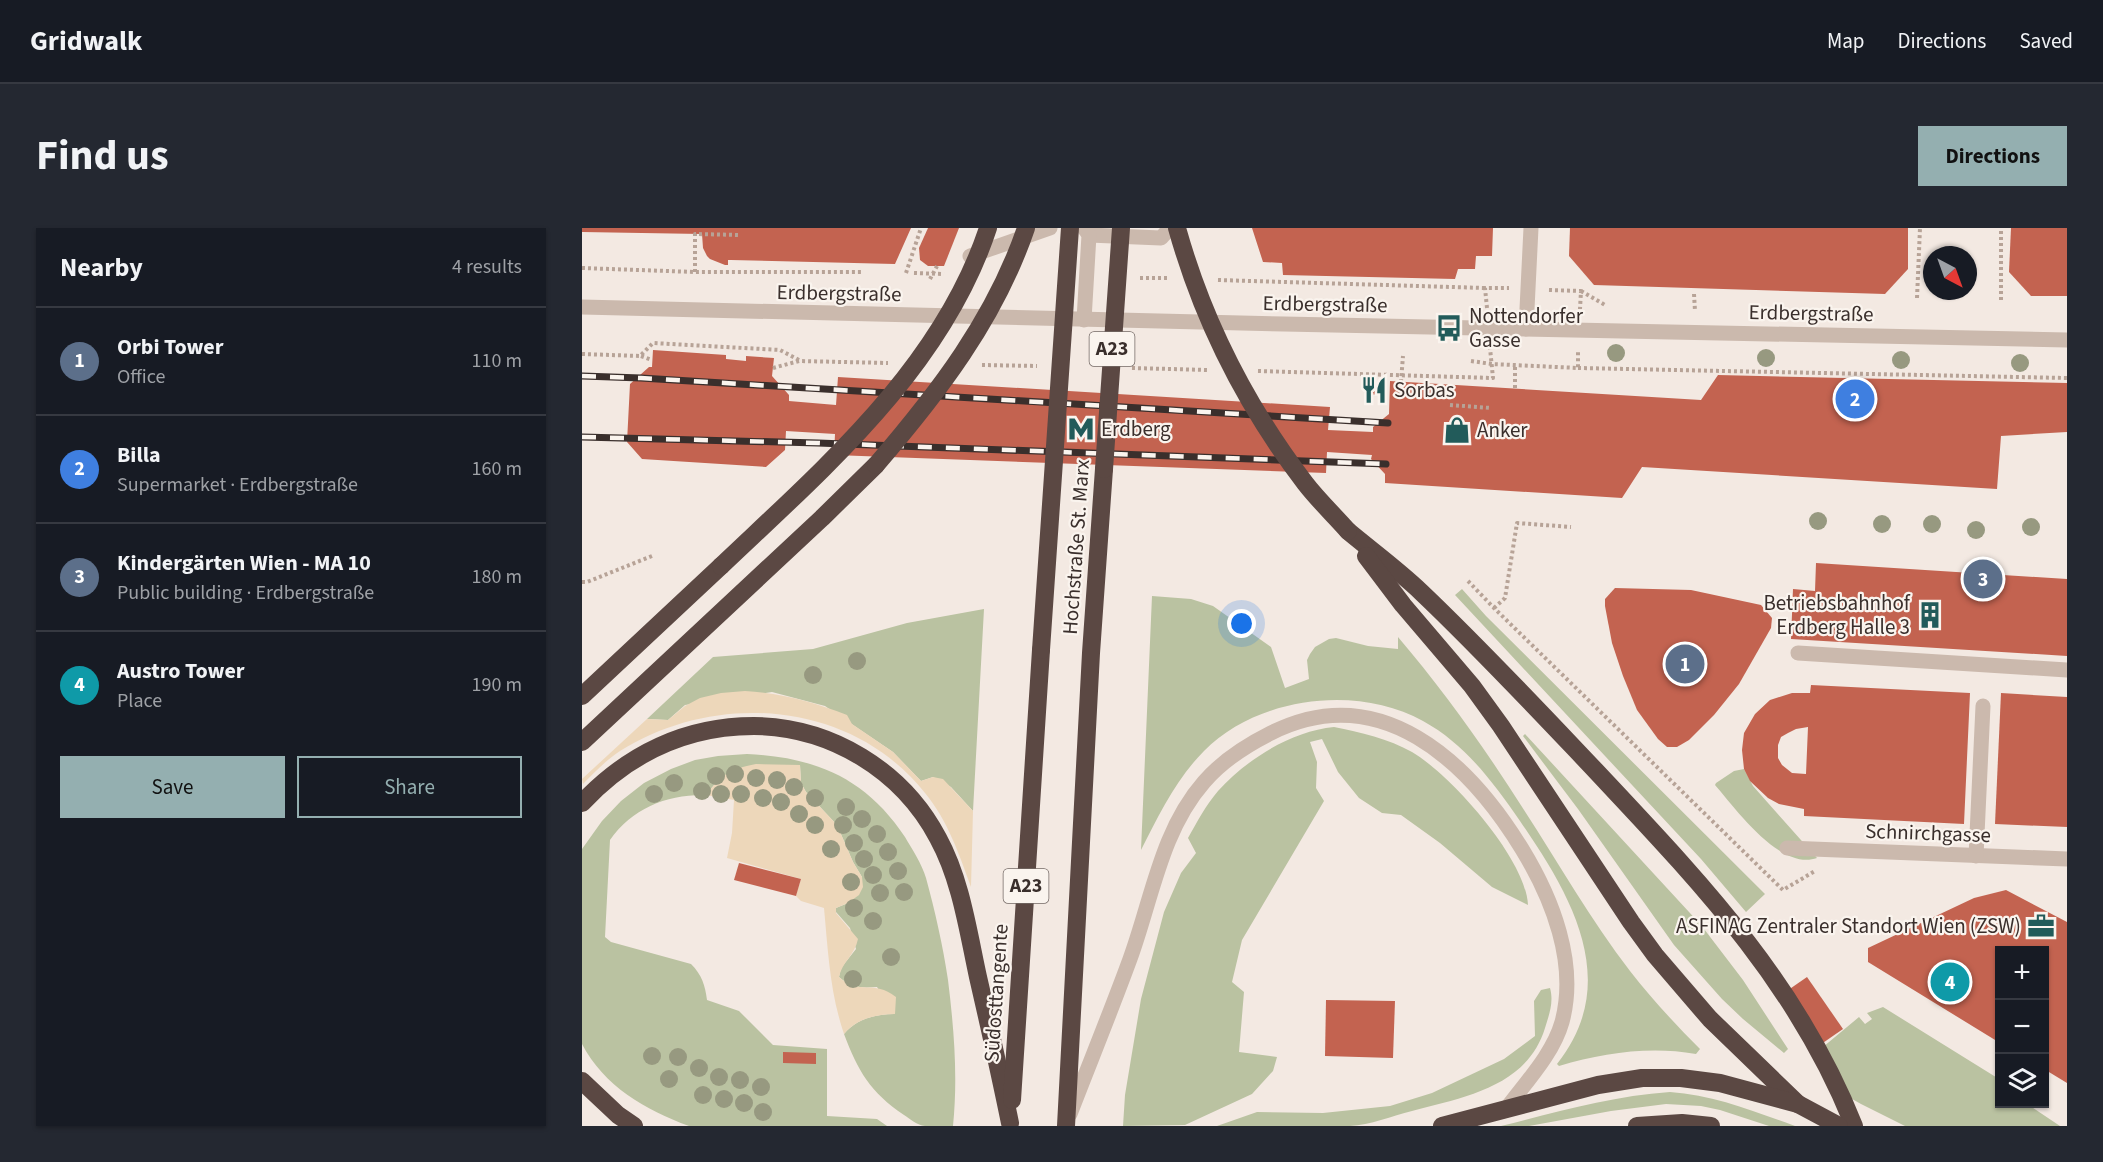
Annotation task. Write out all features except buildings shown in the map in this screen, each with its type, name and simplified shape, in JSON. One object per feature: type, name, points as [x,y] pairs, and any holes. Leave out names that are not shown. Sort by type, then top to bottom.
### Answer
[{"type":"highway","points":[[582,696],[829,463],[872,417],[906,376],[939,328],[980,253],[988,228]]},
{"type":"highway","points":[[582,742],[876,465],[942,385],[978,330],[1014,262],[1026,228]]},
{"type":"highway","name":"Hochstraße St. Marx","points":[[1041,650],[1070,228]]},
{"type":"highway","name":"Hochstraße St. Marx","points":[[1066,1125],[1091,653],[1121,228]]},
{"type":"highway","points":[[1177,228],[1188,266],[1213,330],[1240,385],[1282,452],[1307,486],[1348,531],[1403,605],[1472,686],[1655,956],[1710,1019],[1798,1104]]},
{"type":"highway","points":[[1348,531],[1419,590],[1486,655],[1670,850],[1728,916],[1777,980],[1802,1019],[1842,1095],[1854,1126]]},
{"type":"highway","name":"Südosttangente","points":[[1010,1124],[1041,650]]},
{"type":"highway","points":[[582,803],[619,769],[646,752],[672,740],[737,726],[766,726],[815,735],[843,745],[888,775],[924,816],[938,838],[949,864],[966,921],[1010,1124]]},
{"type":"highway","points":[[1442,1126],[1598,1085],[1642,1078],[1680,1078],[1720,1083],[1798,1104],[1839,1126]]},
{"type":"highway","points":[[582,1081],[611,1109],[634,1126]]},
{"type":"highway","points":[[1637,1126],[1682,1123],[1712,1126]]},
{"type":"street","points":[[974,240],[1001,228]]},
{"type":"street","points":[[967,257],[1050,228]]},
{"type":"street","points":[[1084,320],[1087,232],[1161,238],[1170,228]]},
{"type":"street","points":[[1526,329],[1531,228]]},
{"type":"street","name":"Erdbergstraße","points":[[582,307],[1084,320],[2067,340]]},
{"type":"street","points":[[1798,653],[2067,670]]},
{"type":"street","points":[[1976,856],[1983,706]]},
{"type":"street","points":[[1066,1125],[1131,956],[1161,860],[1187,806],[1204,781],[1231,758],[1282,728],[1324,716],[1351,715],[1385,723],[1412,733],[1436,747],[1459,768],[1512,833],[1535,870],[1546,895],[1557,926],[1567,973],[1567,995],[1562,1023],[1551,1048],[1506,1109]]},
{"type":"street","name":"Schnirchgasse","points":[[1788,848],[2067,859]]},
{"type":"path","points":[[906,273],[921,228]]},
{"type":"path","points":[[1917,298],[1920,228]]},
{"type":"path","points":[[2001,228],[2001,300]]},
{"type":"path","points":[[695,272],[695,234],[740,235]]},
{"type":"path","points":[[930,279],[937,266]]},
{"type":"path","points":[[582,268],[695,272],[863,272]]},
{"type":"path","points":[[1581,291],[1605,305]]},
{"type":"path","points":[[1694,294],[1695,311]]},
{"type":"path","points":[[640,356],[653,343],[780,350],[800,360]]},
{"type":"path","points":[[582,354],[640,356],[652,360]]},
{"type":"path","points":[[1400,394],[1403,356]]},
{"type":"path","points":[[773,368],[800,360],[894,363]]},
{"type":"path","points":[[1248,371],[1493,378],[1492,364],[1471,362]]},
{"type":"path","points":[[976,364],[1047,366]]},
{"type":"path","points":[[1515,365],[1515,388]]},
{"type":"path","points":[[1130,368],[1212,370]]},
{"type":"path","points":[[1578,368],[2067,378]]},
{"type":"path","points":[[1450,405],[1491,408]]},
{"type":"path","points":[[1494,608],[1505,598],[1516,523],[1571,527]]},
{"type":"path","points":[[582,582],[652,556]]},
{"type":"path","points":[[1468,581],[1784,890],[1850,851]]},
{"type":"green space","points":[[1462,589],[1486,616],[1765,894],[1746,912],[1701,859],[1455,595]]},
{"type":"green space","points":[[1152,596],[1191,599],[1213,606],[1271,647],[1285,688],[1309,679],[1307,660],[1310,654],[1315,647],[1329,639],[1336,638],[1368,646],[1398,649],[1398,637],[1432,678],[1480,743],[1616,952],[1655,1001],[1700,1049],[1696,1054],[1661,1051],[1627,1052],[1559,1066],[1557,1064],[1576,1033],[1586,1001],[1587,970],[1582,939],[1571,908],[1539,849],[1477,765],[1438,730],[1397,709],[1368,702],[1339,700],[1309,702],[1279,708],[1251,718],[1226,733],[1194,762],[1169,798],[1141,850]]},
{"type":"green space","points":[[984,609],[973,811],[951,787],[933,777],[921,781],[893,752],[825,706],[772,692],[685,705],[668,720],[647,719],[713,657],[813,649],[907,623]]},
{"type":"green space","points":[[1334,727],[1403,747],[1428,763],[1446,779],[1465,798],[1501,842],[1524,886],[1528,905],[1492,887],[1440,843],[1401,815],[1382,813],[1359,798],[1338,772],[1322,739],[1310,742],[1317,762],[1316,788],[1324,801],[1242,940],[1232,982],[1244,992],[1239,1052],[1277,1057],[1273,1071],[1252,1094],[1185,1125],[1123,1126],[1125,1095],[1141,999],[1164,912],[1181,873],[1196,853],[1188,838],[1214,796],[1242,768],[1286,741],[1302,734]]},
{"type":"green space","points":[[1525,734],[1701,925],[1743,980],[1788,1049],[1784,1053],[1722,999],[1674,945],[1578,809],[1523,736]]},
{"type":"green space","points":[[747,754],[795,760],[837,774],[856,786],[890,817],[917,857],[929,890],[948,980],[955,1053],[953,1126],[925,1126],[914,1122],[892,1106],[866,1080],[849,1047],[844,1034],[854,1025],[873,1016],[894,1014],[877,987],[856,986],[839,977],[841,968],[856,949],[850,928],[836,912],[836,908],[848,903],[862,877],[837,825],[806,792],[801,783],[800,765],[714,785],[706,795],[665,800],[640,811],[629,819],[610,840],[605,937],[611,942],[691,964],[702,980],[707,1000],[739,1011],[773,1045],[827,1049],[827,1116],[877,1119],[887,1126],[689,1126],[627,1095],[602,1072],[582,1044],[582,849],[602,821],[621,801],[644,783],[695,760]]},
{"type":"green space","points":[[1744,769],[1753,786],[1817,858],[1803,860],[1774,847],[1747,822],[1715,785],[1734,771]]},
{"type":"green space","points":[[1550,988],[1549,1013],[1536,1048],[1524,1064],[1509,1076],[1472,1094],[1358,1125],[1217,1126],[1257,1112],[1323,1113],[1390,1106],[1432,1093],[1504,1059],[1535,1036],[1534,1001],[1541,990]]},
{"type":"green space","points":[[1883,1007],[1995,1077],[1995,1108],[2033,1108],[2060,1126],[1905,1126],[1829,1086],[1823,1047],[1859,1017],[1865,1024],[1872,1019],[1867,1013]]},
{"type":"green space","points":[[1670,1092],[1718,1100],[1795,1126],[1769,1126],[1720,1110],[1701,1106],[1666,1104],[1611,1111],[1529,1126],[1501,1126],[1606,1101]]},
{"type":"sand","points":[[745,691],[797,699],[847,715],[852,724],[893,752],[921,781],[933,777],[943,779],[973,811],[971,887],[946,826],[925,793],[895,762],[860,739],[822,723],[781,715],[740,713],[698,719],[658,732],[620,751],[583,784],[582,779],[647,719],[668,720],[685,706],[700,698]]},
{"type":"sand","points":[[756,764],[800,765],[801,783],[806,792],[837,825],[862,877],[863,887],[859,895],[836,908],[836,913],[858,939],[839,977],[854,986],[880,989],[896,997],[895,1014],[867,1018],[844,1034],[839,1019],[828,956],[824,908],[801,901],[796,896],[801,879],[727,858],[732,833],[734,800],[706,795],[727,774]]},
{"type":"railway","points":[[582,376],[1388,423]]},
{"type":"railway","points":[[582,437],[818,443],[1386,464]]},
{"type":"place","name":"Nottendorfer Gasse","points":[[1449,328]]},
{"type":"place","name":"Sorbas","points":[[1374,390]]},
{"type":"place","name":"Billa","points":[[1855,399]]},
{"type":"place","name":"Erdberg","points":[[1081,429]]},
{"type":"place","name":"Anker","points":[[1457,430]]},
{"type":"place","name":"Kindergärten Wien - MA 10","points":[[1983,579]]},
{"type":"place","name":"Betriebsbahnhof Erdberg Halle 3","points":[[1930,615]]},
{"type":"place","name":"Orbi Tower","points":[[1685,664]]},
{"type":"place","name":"ASFINAG Zentraler Standort Wien (ZSW)","points":[[2041,926]]},
{"type":"place","name":"Austro Tower","points":[[1950,982]]}]
